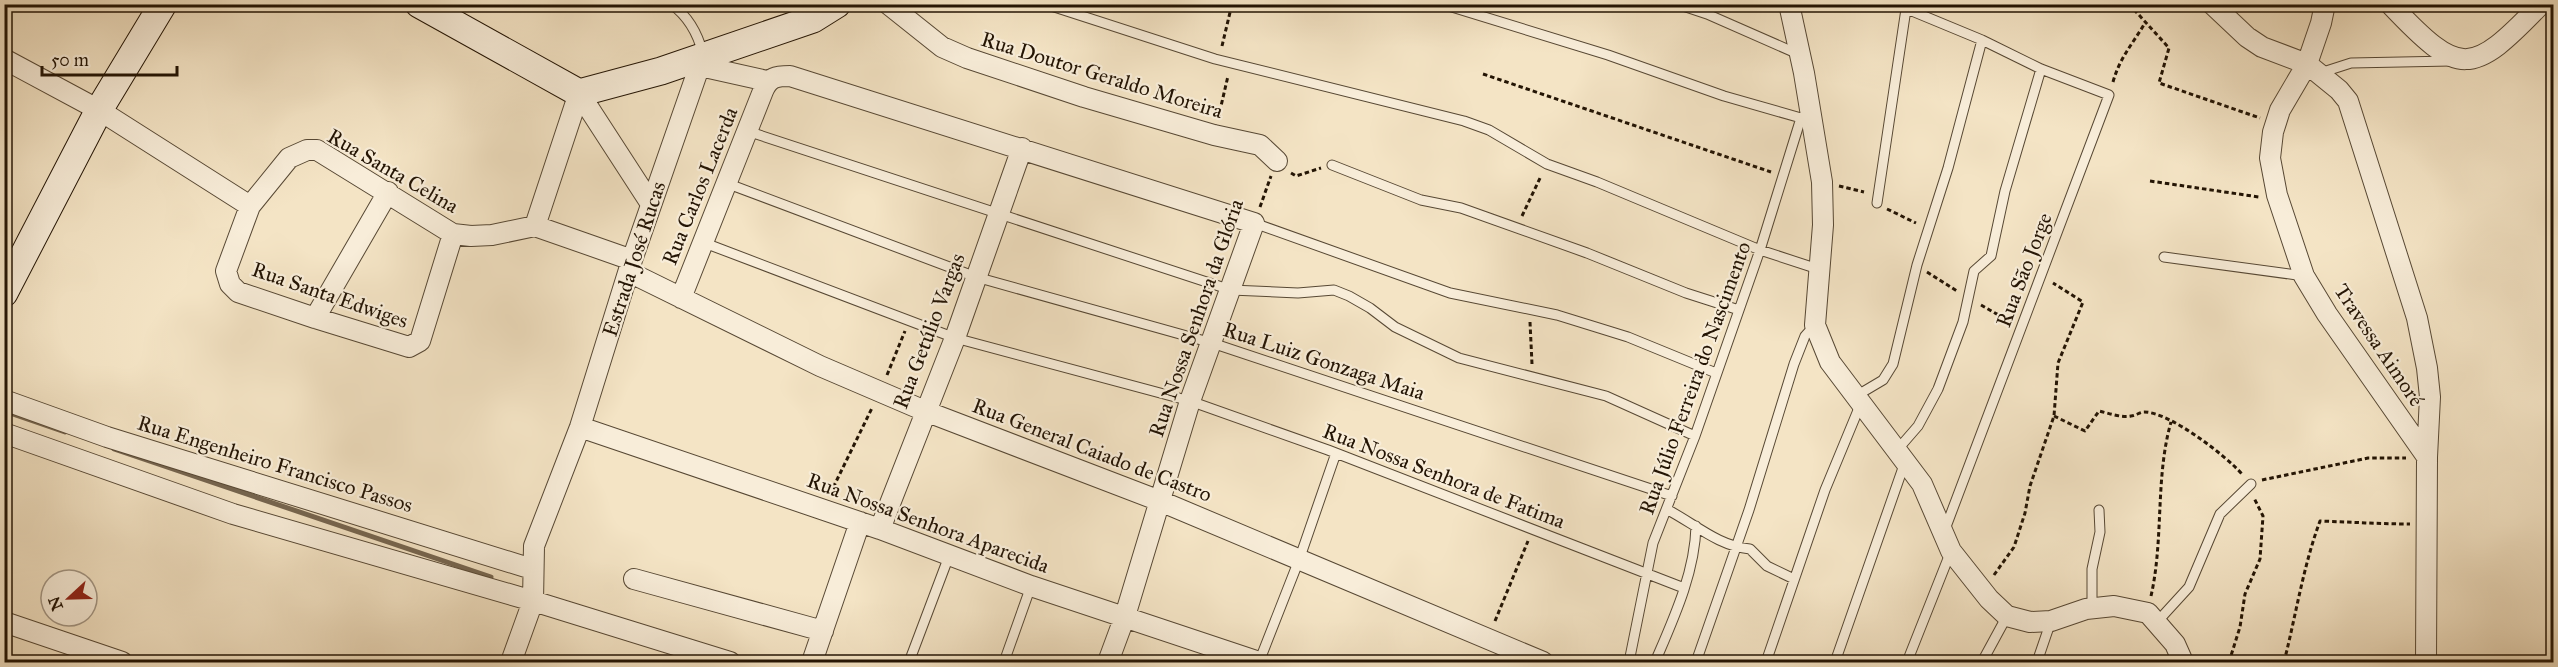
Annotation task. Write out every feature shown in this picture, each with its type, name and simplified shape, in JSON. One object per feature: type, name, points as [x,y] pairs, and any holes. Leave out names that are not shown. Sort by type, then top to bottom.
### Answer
[{"type":"street","points":[[4,293],[99,110],[163,4]]},
{"type":"street","points":[[419,4],[579,93],[651,204]]},
{"type":"street","points":[[579,93],[702,61],[813,19],[837,4]]},
{"type":"street","name":"Rua Doutor Geraldo Moreira","points":[[888,4],[942,47],[967,58],[1084,97],[1214,135],[1260,145],[1277,160]]},
{"type":"street","points":[[1789,4],[1800,54],[1806,117],[1822,182],[1823,225],[1815,325],[1830,362],[1902,454],[1922,484],[1947,542],[1982,590],[2007,616],[2030,622],[2051,621],[2092,608],[2114,606],[2152,617],[2175,644],[2183,663]]},
{"type":"street","points":[[2212,4],[2247,37],[2262,47],[2313,68],[2339,90],[2348,101],[2355,117],[2417,318],[2427,368],[2430,397],[2427,457],[2427,663]]},
{"type":"street","name":"Travessa Aimoré","points":[[2325,4],[2313,68],[2280,110],[2276,124],[2270,158],[2278,199],[2304,276],[2327,314],[2427,457]]},
{"type":"street","points":[[2390,4],[2425,40],[2457,60],[2472,59],[2490,52],[2509,38],[2541,4]]},
{"type":"street","points":[[4,59],[99,110],[250,206]]},
{"type":"street","points":[[702,61],[765,86],[777,76],[790,76],[1254,223]]},
{"type":"street","name":"Estrada José Rucas","points":[[533,601],[534,546],[580,427],[630,266],[702,61]]},
{"type":"street","name":"Rua Carlos Lacerda","points":[[681,298],[765,86]]},
{"type":"street","points":[[579,93],[535,226],[630,266]]},
{"type":"street","name":"Rua Getúlio Vargas","points":[[879,529],[955,338],[1022,148]]},
{"type":"street","name":"Rua Santa Celina","points":[[250,206],[289,158],[306,150],[317,150],[453,234],[492,235],[535,226]]},
{"type":"street","points":[[315,318],[388,192]]},
{"type":"street","name":"Rua Santa Edwiges","points":[[250,206],[226,271],[230,284],[238,292],[409,347],[420,341],[453,234]]},
{"type":"street","name":"Rua Nossa Senhora da Glória","points":[[1108,663],[1125,616],[1190,401],[1254,223]]},
{"type":"street","name":"Rua General Caiado de Castro","points":[[630,266],[681,298],[820,366],[925,411],[1160,501],[1543,663]]},
{"type":"street","name":"Rua Engenheiro Francisco Passos","points":[[4,400],[107,437],[532,569]]},
{"type":"street","name":"Rua Nossa Senhora Aparecida","points":[[580,427],[860,522],[1031,586],[1259,663]]},
{"type":"street","points":[[4,433],[232,514],[533,601],[730,663]]},
{"type":"street","points":[[812,663],[860,522]]},
{"type":"street","points":[[634,579],[823,631]]},
{"type":"street","points":[[511,663],[533,601]]},
{"type":"street","points":[[4,622],[122,663]]},
{"type":"lane","points":[[671,4],[687,19],[700,44],[702,61]]},
{"type":"lane","points":[[1045,4],[1219,60],[1464,121],[1489,130],[1548,164],[1760,250],[1818,269]]},
{"type":"lane","points":[[1442,4],[1608,55],[1724,96],[1806,117]]},
{"type":"lane","points":[[1677,4],[1707,14],[1800,54]]},
{"type":"lane","points":[[1895,4],[1911,8],[2041,69],[2109,96]]},
{"type":"lane","points":[[1877,199],[1911,8]]},
{"type":"lane","points":[[1766,663],[1858,400],[1883,380],[1893,364],[1917,265],[1948,168],[1982,40]]},
{"type":"lane","points":[[2313,68],[2351,63],[2457,60]]},
{"type":"lane","points":[[1835,663],[1902,454],[1938,389],[1963,322],[1974,271],[1991,256],[2005,191],[2041,69]]},
{"type":"lane","name":"Rua São Jorge","points":[[1907,663],[2041,276],[2109,96]]},
{"type":"lane","name":"Rua Júlio Ferreira do Nascimento","points":[[1629,663],[1653,543],[1668,510],[1695,436],[1760,250],[1783,176],[1806,117]]},
{"type":"lane","points":[[747,131],[1231,290],[1298,293],[1334,290],[1370,308],[1395,327],[1459,358],[1606,396],[1695,436]]},
{"type":"lane","points":[[1332,165],[1421,200],[1461,208],[1587,253],[1686,293],[1739,310]]},
{"type":"lane","name":"Rua Luiz Gonzaga Maia","points":[[726,183],[976,277],[1212,343],[1672,496]]},
{"type":"lane","points":[[1254,223],[1450,293],[1529,309],[1628,337],[1716,374]]},
{"type":"lane","name":"Rua Nossa Senhora de Fatima","points":[[702,242],[955,338],[1190,401],[1336,453],[1684,588]]},
{"type":"lane","points":[[2164,257],[2304,276]]},
{"type":"lane","points":[[1696,663],[1736,548],[1794,364],[1805,336],[1815,325]]},
{"type":"lane","points":[[1259,663],[1299,560],[1336,453]]},
{"type":"lane","points":[[2152,617],[2188,587],[2220,514],[2248,487]]},
{"type":"lane","points":[[1668,510],[1715,539],[1736,548],[1750,549],[1767,566],[1794,579]]},
{"type":"lane","points":[[2092,608],[2092,569],[2100,532],[2099,510]]},
{"type":"lane","points":[[1655,663],[1684,588],[1696,526]]},
{"type":"lane","points":[[909,663],[949,556]]},
{"type":"lane","points":[[1004,663],[1031,586]]},
{"type":"lane","points":[[1982,663],[2007,616]]},
{"type":"lane","points":[[2037,663],[2051,621]]},
{"type":"path","points":[[1219,60],[1232,4]]},
{"type":"path","points":[[2129,4],[2169,48],[2159,83],[2276,124]]},
{"type":"path","points":[[2109,96],[2119,62],[2145,22]]},
{"type":"path","points":[[1214,135],[1231,63]]},
{"type":"path","points":[[1483,74],[1783,176]]},
{"type":"path","points":[[1277,160],[1281,168],[1296,176],[1332,165]]},
{"type":"path","name":"Rua Nossa Senhora da Glória","points":[[1254,223],[1277,160]]},
{"type":"path","points":[[1517,229],[1548,164]]},
{"type":"path","points":[[2150,181],[2278,199]]},
{"type":"path","points":[[1822,182],[1877,199],[1928,230]]},
{"type":"path","points":[[1982,590],[2014,547],[2025,513],[2030,486],[2054,416],[2058,363],[2083,302],[2041,276]]},
{"type":"path","points":[[1529,309],[1533,377]]},
{"type":"path","points":[[823,510],[880,391],[909,321]]},
{"type":"path","points":[[2054,416],[2085,431],[2098,411],[2130,417],[2145,412],[2171,421],[2229,459],[2257,502],[2263,516],[2260,559],[2245,594],[2240,627],[2229,663]]},
{"type":"path","points":[[2152,617],[2163,450],[2171,421]]},
{"type":"path","points":[[2248,487],[2270,476],[2368,458],[2427,457]]},
{"type":"path","points":[[2284,663],[2297,615],[2303,574],[2320,521],[2354,521],[2364,525],[2427,524]]},
{"type":"path","points":[[1487,639],[1533,529]]},
{"type":"waterway","points":[[4,411],[65,432]]},
{"type":"waterway","points":[[114,449],[491,577]]}]
